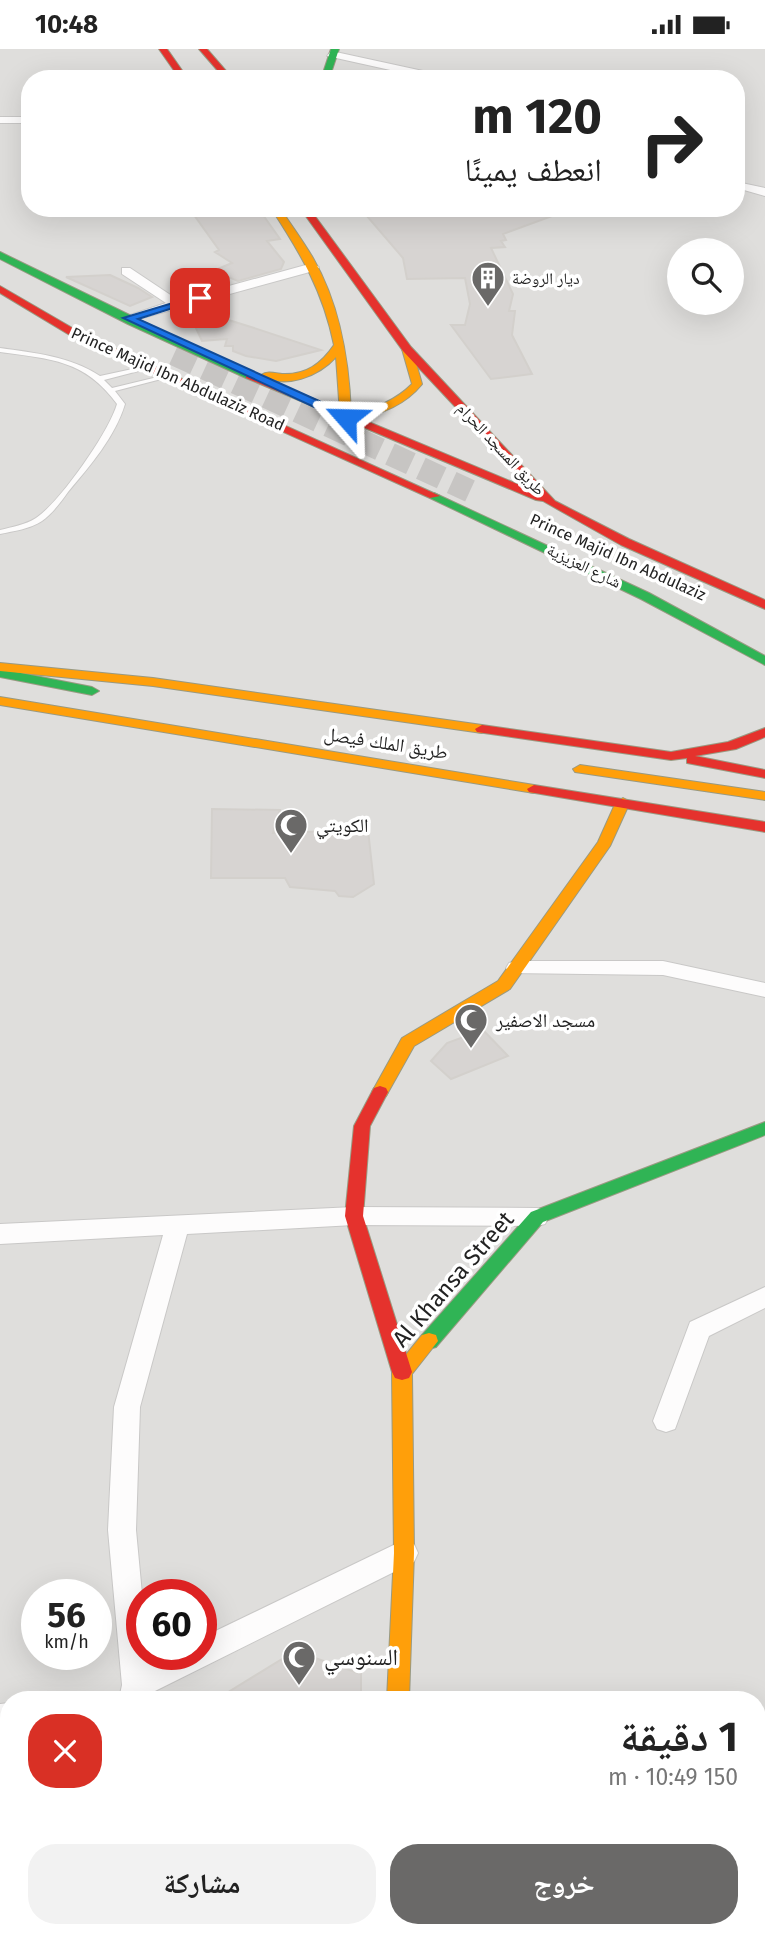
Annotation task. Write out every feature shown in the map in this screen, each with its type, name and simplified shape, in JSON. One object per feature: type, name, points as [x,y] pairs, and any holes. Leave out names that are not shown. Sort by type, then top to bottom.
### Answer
[{"type":"main road","points":[[204,49],[222,70]]},
{"type":"main road","points":[[168,50],[187,70]]},
{"type":"main road","points":[[328,70],[333,51]]},
{"type":"main road","points":[[281,217],[313,267],[333,316],[344,372],[346,418],[399,478]]},
{"type":"main road","name":"طريق المسجد الحرام","points":[[311,217],[407,349],[551,503],[625,542],[765,605]]},
{"type":"main road","points":[[0,255],[128,318],[346,418],[551,503]]},
{"type":"main road","points":[[0,275],[174,354]]},
{"type":"main road","name":"Prince Majid Ibn Abdulaziz Road","points":[[0,289],[77,335],[399,478]]},
{"type":"main road","points":[[240,369],[282,379],[309,376],[327,366],[339,345]]},
{"type":"main road","points":[[233,404],[284,413],[346,418],[384,409],[407,398],[417,384],[407,349]]},
{"type":"main road","points":[[161,372],[212,356]]},
{"type":"main road","name":"شارع العزيزية","points":[[399,478],[645,596],[761,668]]},
{"type":"main road","name":"Prince Majid Ibn Abdulaziz","points":[[618,557],[765,623]]},
{"type":"main road","points":[[0,667],[153,683],[671,756],[765,774]]},
{"type":"main road","points":[[0,673],[114,695]]},
{"type":"main road","name":"طريق الملك فيصل","points":[[0,701],[765,827]]},
{"type":"main road","points":[[671,756],[730,746],[765,732]]},
{"type":"main road","points":[[563,766],[765,796]]},
{"type":"main road","points":[[402,1372],[354,1216],[362,1126],[408,1042],[505,985],[605,843],[622,802]]},
{"type":"main road","name":"Al Khansa Street","points":[[398,1691],[404,1553],[402,1372],[537,1217],[764,1132]]},
{"type":"street","points":[[333,51],[410,70]]},
{"type":"street","points":[[0,120],[21,120]]},
{"type":"street","points":[[745,187],[765,192]]},
{"type":"street","points":[[128,318],[313,267]]},
{"type":"street","points":[[126,271],[177,305]]},
{"type":"street","points":[[516,968],[663,968],[765,990]]},
{"type":"street","points":[[0,1234],[354,1216],[537,1217]]},
{"type":"street","points":[[135,1691],[122,1530],[127,1407],[178,1224]]},
{"type":"street","points":[[666,1421],[699,1329],[765,1297]]},
{"type":"street","points":[[217,1645],[404,1553]]},
{"type":"street","points":[[137,1691],[172,1670]]},
{"type":"lane","points":[[0,351],[65,362],[102,378],[161,372]]},
{"type":"lane","points":[[111,390],[161,372]]},
{"type":"lane","points":[[0,532],[41,517],[106,438],[120,413],[121,404],[102,378]]},
{"type":"shaded area","points":[[0,49],[765,49],[765,1691],[0,1691]]},
{"type":"building","points":[[195,217],[264,217],[280,239],[267,241],[284,262],[281,269],[238,281],[221,274],[226,272],[220,268],[232,263],[215,252],[219,250]]},
{"type":"building","points":[[368,217],[550,217],[503,234],[506,240],[501,241],[505,247],[491,248],[513,294],[509,311],[515,311],[512,335],[532,374],[491,379],[451,325],[465,325],[470,304],[465,278],[407,279],[403,258]]},
{"type":"building","points":[[110,275],[152,297],[130,306],[66,277]]},
{"type":"building","points":[[187,309],[321,350],[276,361],[246,356],[233,351],[233,346],[225,346],[227,339],[202,341]]},
{"type":"building","name":"الكويتي","points":[[212,809],[280,810],[273,833],[368,830],[374,884],[353,897],[339,896],[335,891],[290,887],[285,878],[211,878]]},
{"type":"building","name":"مسجد الاصفير","points":[[483,1030],[508,1056],[451,1079],[431,1061],[447,1043]]},
{"type":"building","name":"السنوسي","points":[[295,1651],[361,1674],[361,1691],[230,1691]]},
{"type":"tunnel","points":[[174,354],[470,491]]},
{"type":"traffic: fast","points":[[328,70],[335,49]]},
{"type":"traffic: fast","points":[[0,255],[132,322],[250,376]]},
{"type":"traffic: fast","points":[[434,496],[645,596],[765,661]]},
{"type":"traffic: fast","points":[[0,673],[92,691]]},
{"type":"traffic: fast","points":[[429,1341],[537,1217],[765,1128]]},
{"type":"traffic: slow","points":[[281,217],[309,259],[333,316],[344,372],[346,418],[359,433]]},
{"type":"traffic: slow","points":[[266,375],[289,377],[308,373],[324,363],[339,345]]},
{"type":"traffic: slow","points":[[342,417],[383,408],[410,392],[417,384],[407,349]]},
{"type":"traffic: slow","points":[[0,667],[153,682],[482,729]]},
{"type":"traffic: slow","points":[[0,701],[534,789]]},
{"type":"traffic: slow","points":[[580,769],[765,796]]},
{"type":"traffic: slow","points":[[380,1092],[408,1042],[504,985],[605,843],[623,802]]},
{"type":"traffic: slow","points":[[398,1691],[404,1553],[402,1372],[429,1341]]},
{"type":"traffic: jam","points":[[163,49],[178,70]]},
{"type":"traffic: jam","points":[[203,49],[221,70]]},
{"type":"traffic: jam","points":[[311,217],[407,349],[551,503],[625,542],[765,605]]},
{"type":"traffic: jam","points":[[0,289],[77,335],[434,496]]},
{"type":"traffic: jam","points":[[250,376],[540,498]]},
{"type":"traffic: jam","points":[[482,729],[671,756],[731,746],[765,732]]},
{"type":"traffic: jam","points":[[692,760],[765,774]]},
{"type":"traffic: jam","points":[[534,789],[765,827]]},
{"type":"traffic: jam","points":[[380,1092],[362,1126],[354,1216],[402,1372]]},
{"type":"place","name":"ديار الروضة","points":[[488,308]]},
{"type":"place","name":"الكويتي","points":[[291,855]]},
{"type":"place","name":"مسجد الاصفير","points":[[471,1050]]},
{"type":"place","name":"السنوسي","points":[[299,1687]]},
{"type":"route","points":[[200,298],[128,318],[346,418]]}]
